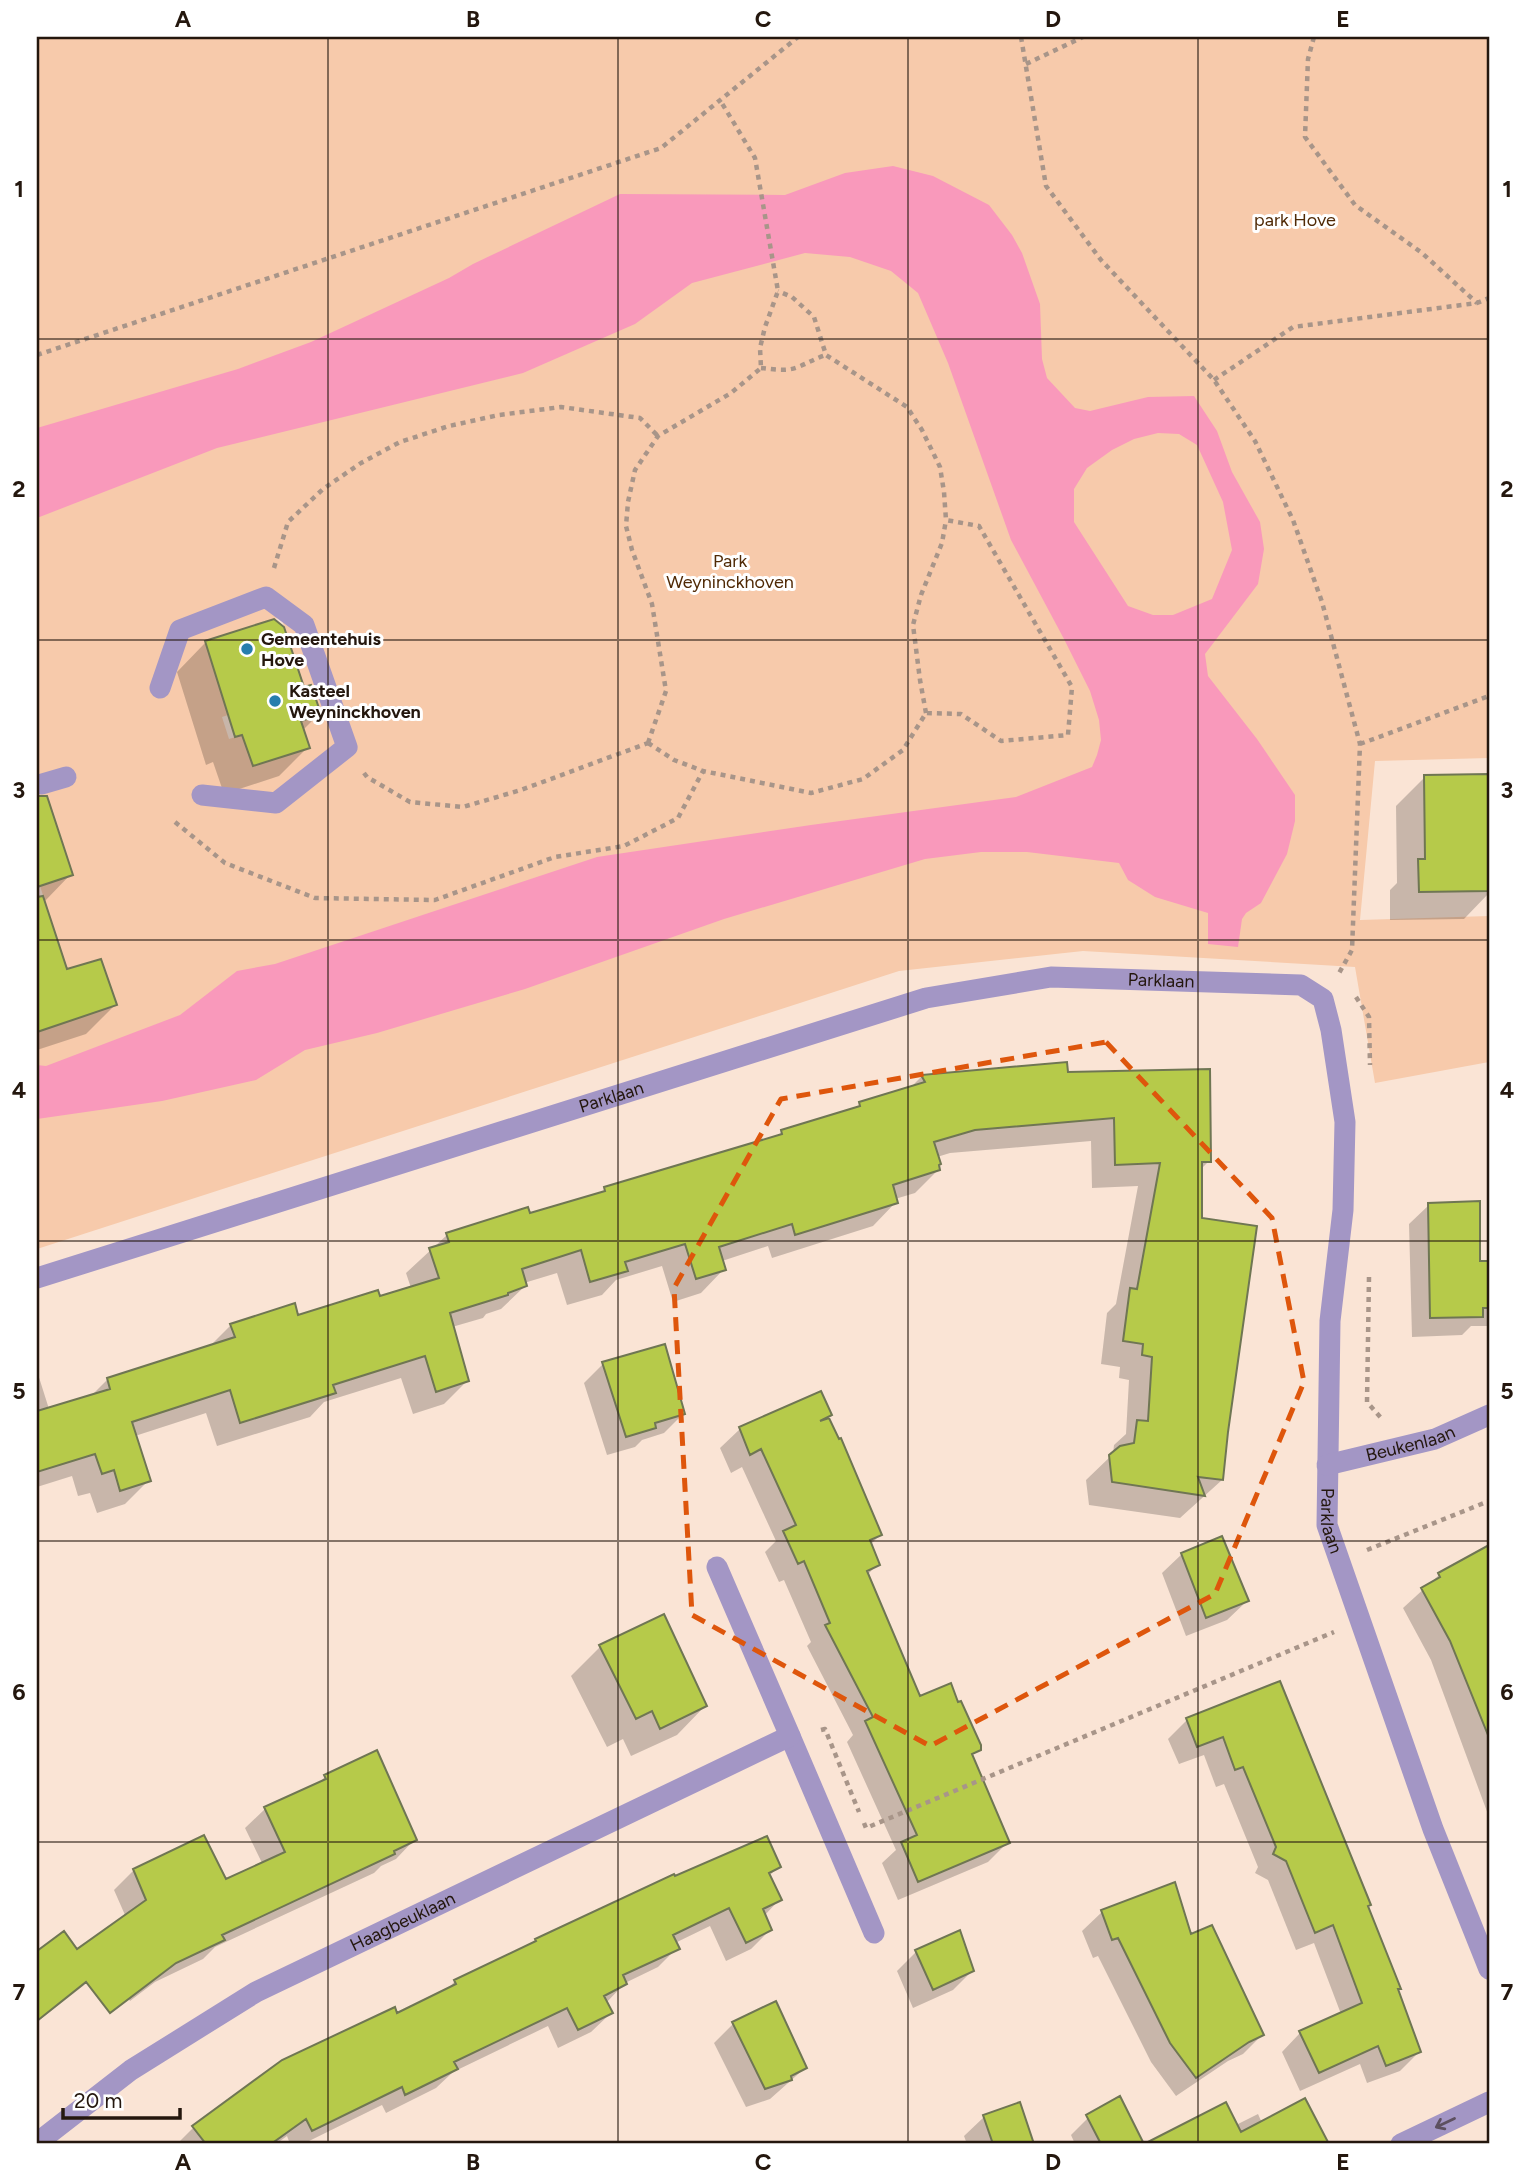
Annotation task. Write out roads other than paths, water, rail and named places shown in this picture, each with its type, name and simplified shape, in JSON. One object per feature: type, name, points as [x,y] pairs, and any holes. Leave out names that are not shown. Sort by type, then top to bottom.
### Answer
[{"type":"street","points":[[160,688],[180,630],[266,597],[304,625],[347,747],[276,803],[202,795]]},
{"type":"street","points":[[42,784],[66,777]]},
{"type":"street","name":"Parklaan","points":[[37,1279],[926,998],[1051,977],[1301,985],[1323,999],[1331,1030],[1345,1122],[1343,1210],[1330,1321],[1327,1525],[1433,1829],[1489,1969]]},
{"type":"street","name":"Beukenlaan","points":[[1327,1465],[1435,1439],[1489,1415]]},
{"type":"street","points":[[717,1566],[874,1933]]},
{"type":"street","name":"Haagbeuklaan","points":[[37,2143],[131,2070],[256,1992],[790,1736]]},
{"type":"street","points":[[1401,2144],[1489,2102]]},
{"type":"place","name":"Gemeentehuis Hove","points":[[247,649]]},
{"type":"place","name":"Kasteel Weyninckhoven","points":[[275,701]]},
{"type":"park label","name":"park Hove","points":[[1295,220]]},
{"type":"park label","name":"Park Weyninckhoven","points":[[730,571]]}]
